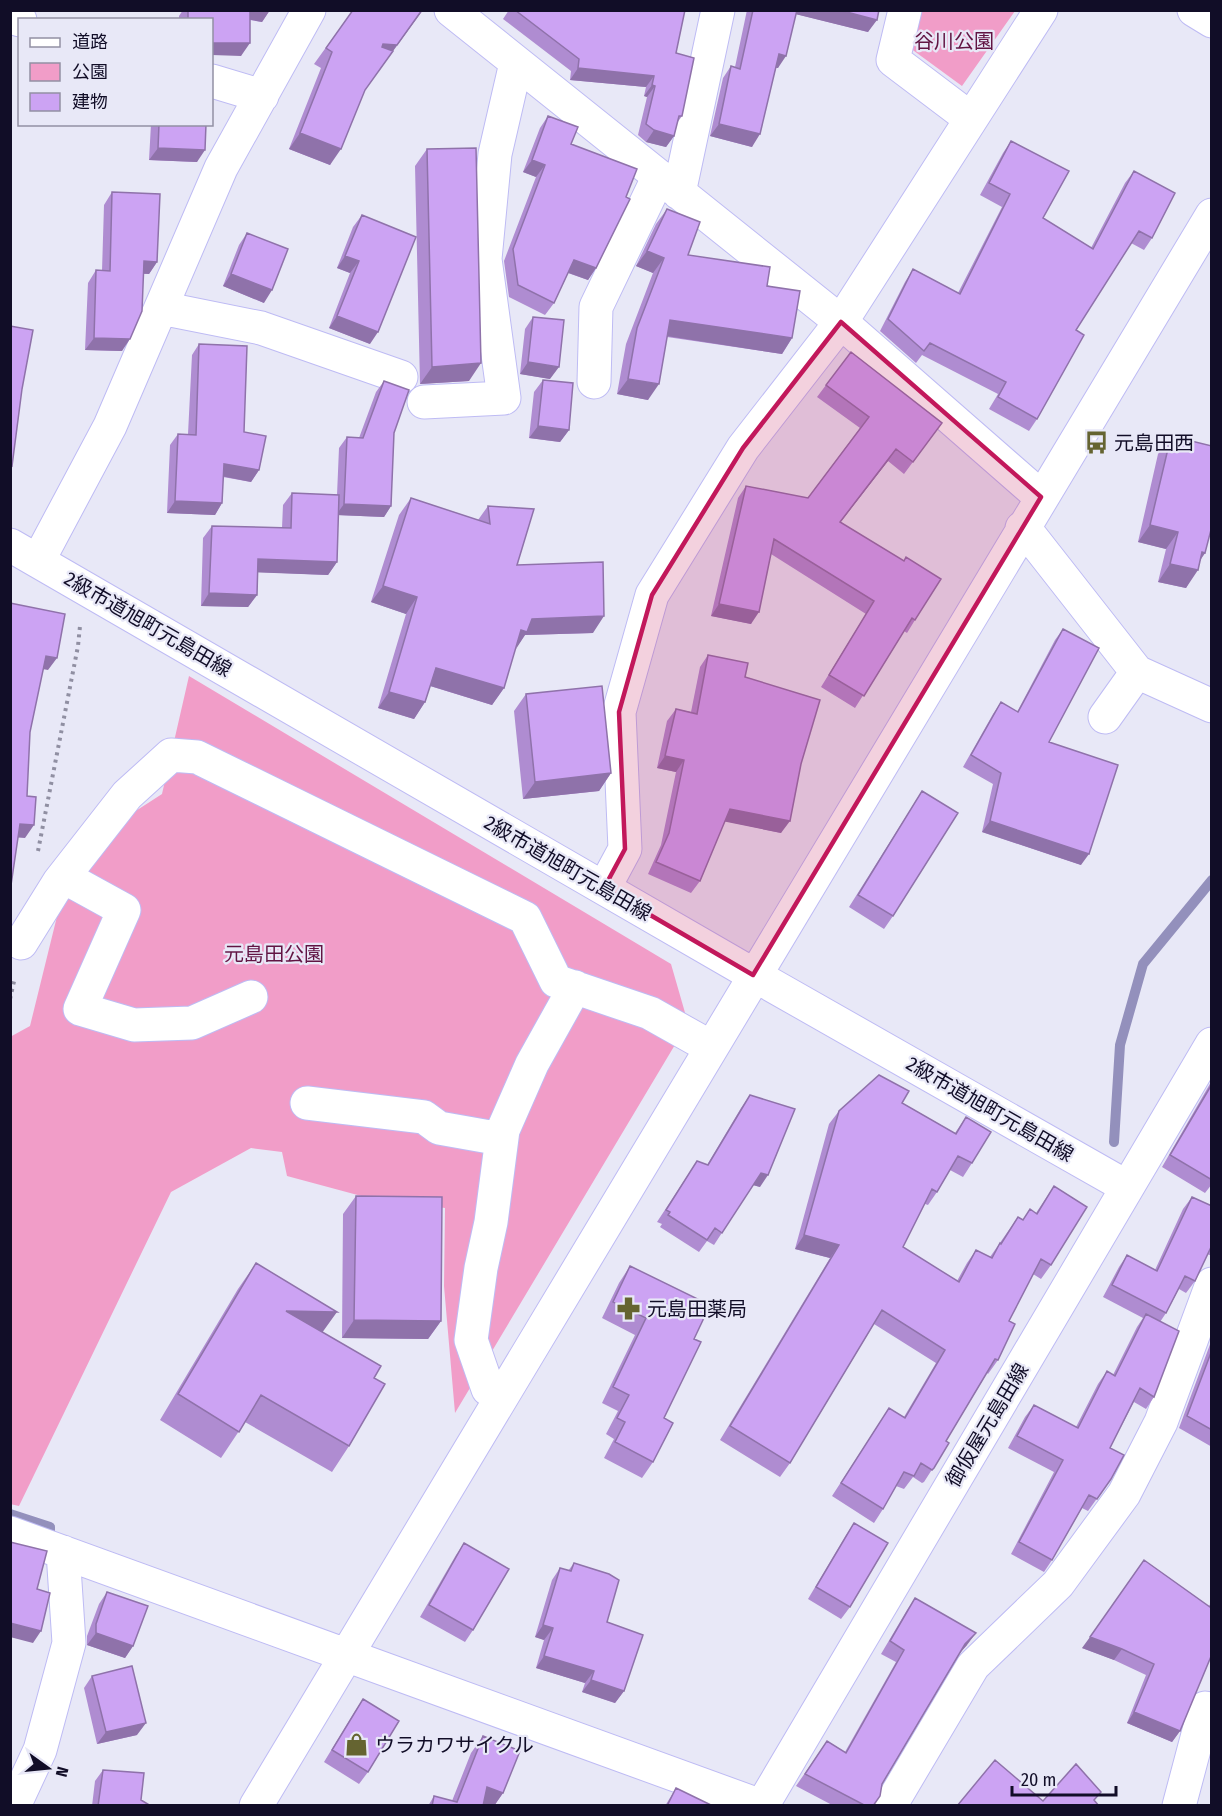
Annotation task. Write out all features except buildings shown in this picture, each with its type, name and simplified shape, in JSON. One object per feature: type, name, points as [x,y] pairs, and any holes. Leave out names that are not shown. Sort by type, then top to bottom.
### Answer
[{"type":"street","points":[[24,553],[110,426],[221,168],[309,10]]},
{"type":"street","points":[[451,10],[841,322],[1041,496]]},
{"type":"street","points":[[594,382],[597,307],[669,184],[718,10]]},
{"type":"street","points":[[905,10],[893,60],[972,119]]},
{"type":"street","points":[[604,888],[625,849],[619,712],[652,595],[743,448],[841,322],[1041,10]]},
{"type":"street","points":[[1194,10],[1212,21]]},
{"type":"street","points":[[424,402],[504,398],[486,260],[495,154],[516,63]]},
{"type":"street","points":[[213,81],[262,96]]},
{"type":"street","points":[[256,1806],[753,975],[1212,215]]},
{"type":"street","points":[[161,308],[261,328],[401,377]]},
{"type":"street","points":[[1022,528],[1137,672],[1212,706]]},
{"type":"street","name":"2級市道旭町元島田線","points":[[24,553],[85,586],[753,975],[1127,1187]]},
{"type":"street","points":[[1105,717],[1137,672]]},
{"type":"street","points":[[21,943],[64,877],[128,795],[171,755],[197,757],[525,918],[556,981],[650,1013],[698,1040]]},
{"type":"street","points":[[64,877],[124,910],[80,1009],[134,1025],[192,1023],[251,997]]},
{"type":"street","points":[[488,1389],[471,1340],[501,1139],[532,1064],[575,987]]},
{"type":"street","name":"御仮屋元島田線","points":[[761,1806],[1212,1044]]},
{"type":"street","points":[[307,1103],[424,1117],[439,1128],[501,1139]]},
{"type":"street","points":[[890,1806],[973,1666],[1058,1584],[1124,1494],[1161,1422],[1212,1284]]},
{"type":"street","points":[[10,1533],[761,1806]]},
{"type":"street","points":[[14,1806],[40,1750],[69,1643],[63,1552]]},
{"type":"street","points":[[1179,1806],[1205,1708]]},
{"type":"path","points":[[38,852],[78,646],[85,586]]},
{"type":"path","points":[[10,999],[21,943]]},
{"type":"highlighted area","points":[[841,322],[1041,497],[753,975],[604,888],[625,849],[619,712],[652,595],[743,448]]},
{"type":"green space","name":"谷川公園","points":[[920,11],[1015,11],[962,86],[910,48]]},
{"type":"green space","name":"元島田公園","points":[[189,676],[671,964],[688,1023],[455,1413],[444,1286],[445,1208],[365,1197],[287,1176],[282,1152],[251,1148],[171,1192],[19,1506],[10,1504],[10,1037],[30,1026],[64,888],[114,825],[162,794]]},
{"type":"waterway","points":[[1114,1142],[1120,1045],[1143,964],[1212,880]]},
{"type":"waterway","points":[[10,1514],[50,1527],[50,1542]]},
{"type":"place","name":"元島田西","points":[[1096,443]]},
{"type":"place","name":"元島田薬局","points":[[629,1309]]},
{"type":"place","name":"ウラカワサイクル","points":[[357,1745]]}]
